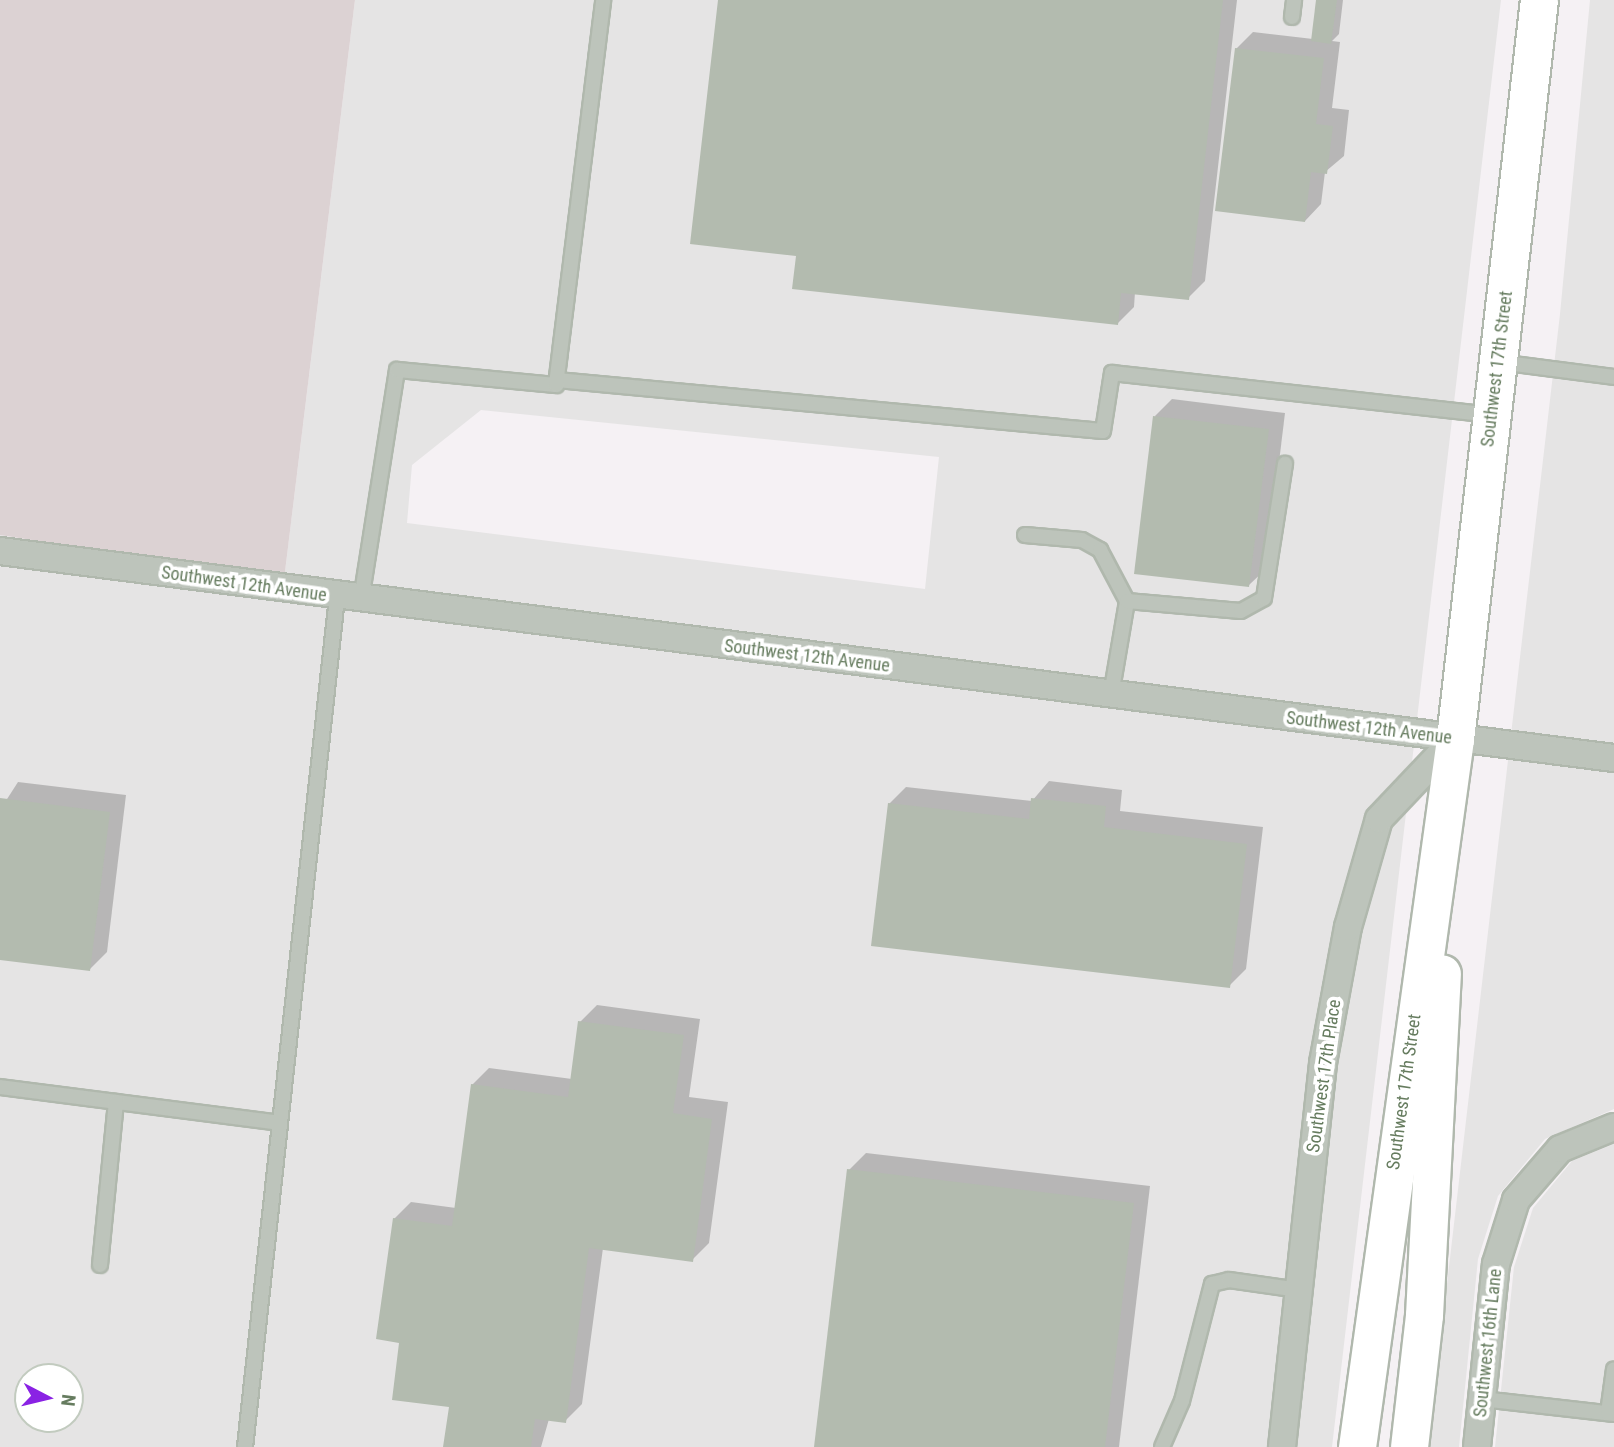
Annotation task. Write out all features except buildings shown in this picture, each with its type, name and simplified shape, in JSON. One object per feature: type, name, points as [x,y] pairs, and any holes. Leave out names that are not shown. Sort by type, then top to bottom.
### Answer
[{"type":"main road","name":"Southwest 17th Street","points":[[1357,1447],[1455,738],[1539,0]]},
{"type":"main road","name":"Southwest 17th Street","points":[[1409,1447],[1424,1315],[1455,738]]},
{"type":"street","name":"Southwest 12th Avenue","points":[[0,551],[349,598],[1614,758]]},
{"type":"street","name":"Southwest 17th Place","points":[[1282,1447],[1323,1063],[1375,831],[1379,819],[1455,738]]},
{"type":"street","name":"Southwest 16th Lane","points":[[1477,1447],[1496,1264],[1516,1200],[1560,1149],[1614,1127]]},
{"type":"lane","points":[[245,1447],[280,1123],[349,598],[397,370],[556,385],[603,0]]},
{"type":"lane","points":[[1292,17],[1294,0]]},
{"type":"lane","points":[[1498,362],[1614,377]]},
{"type":"lane","points":[[557,380],[1103,430],[1112,373],[1492,415]]},
{"type":"lane","points":[[1127,601],[1241,611],[1264,598],[1286,464]]},
{"type":"lane","points":[[1025,535],[1082,540],[1100,550],[1127,601],[1111,695]]},
{"type":"lane","points":[[0,1087],[280,1123]]},
{"type":"lane","points":[[100,1265],[116,1102]]},
{"type":"lane","points":[[1162,1447],[1182,1401],[1212,1284],[1229,1280],[1299,1290]]},
{"type":"lane","points":[[1482,1398],[1611,1413],[1614,1369]]},
{"type":"shaded area","points":[[0,0],[355,0],[284,580],[0,535]]},
{"type":"shaded area","points":[[355,0],[1501,0],[1332,1447],[0,1447],[0,535],[284,580]],"holes":[[[481,410],[939,457],[925,589],[407,523],[412,465]]]},
{"type":"shaded area","points":[[1590,0],[1614,0],[1614,1109],[1545,1139],[1498,1196],[1478,1259],[1459,1447],[1428,1447],[1560,314]]},
{"type":"shaded area","points":[[1614,1144],[1614,1447],[1495,1447],[1514,1267],[1533,1208],[1572,1161]]}]
